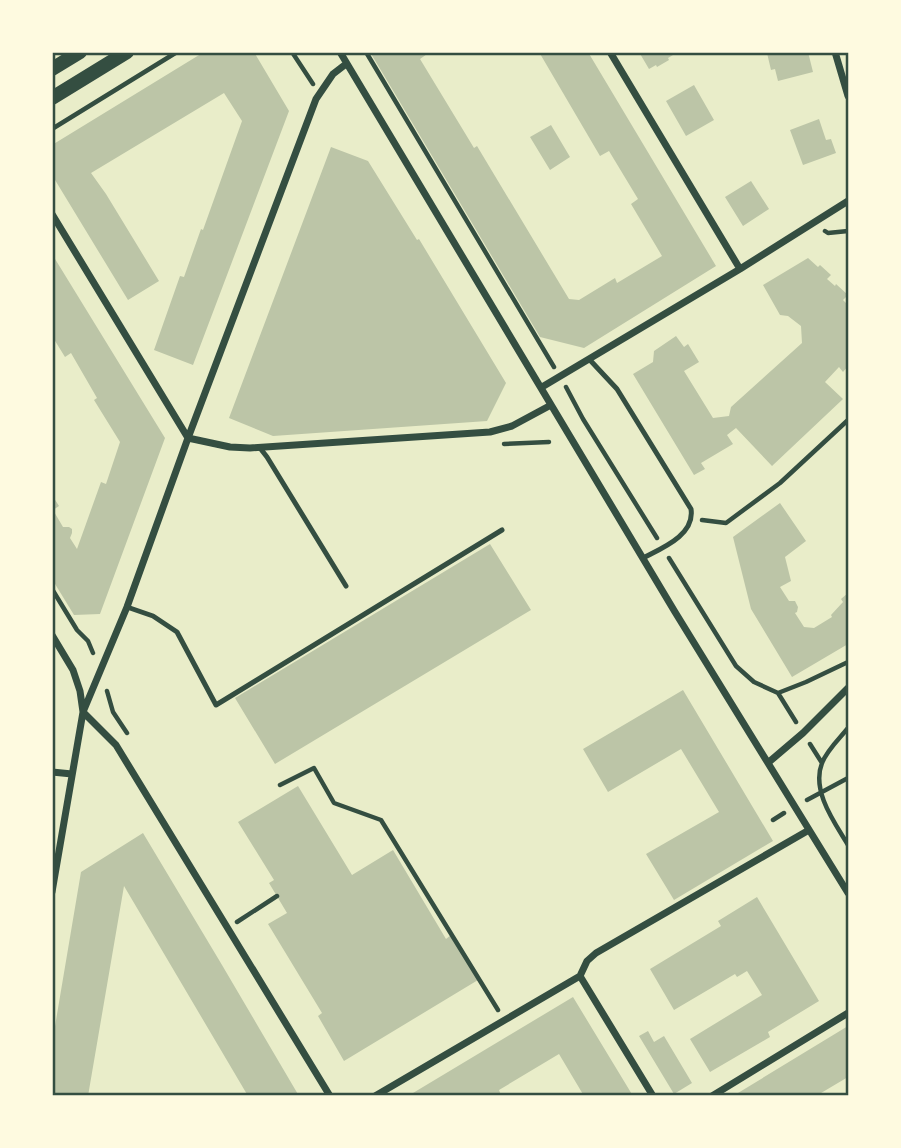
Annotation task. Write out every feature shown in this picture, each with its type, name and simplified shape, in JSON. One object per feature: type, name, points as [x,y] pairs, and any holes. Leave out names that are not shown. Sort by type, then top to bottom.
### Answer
[{"type":"main road","points":[[52,69],[80,52]]},
{"type":"main road","points":[[52,98],[127,52]]},
{"type":"street","points":[[340,52],[643,558],[849,894]]},
{"type":"street","points":[[610,52],[740,269]]},
{"type":"street","points":[[835,52],[849,96]]},
{"type":"street","points":[[52,892],[83,712],[127,607],[188,438],[319,94],[333,74],[346,64]]},
{"type":"street","points":[[541,387],[849,201]]},
{"type":"street","points":[[52,214],[188,438],[240,448],[260,448],[491,432],[512,426],[551,405]]},
{"type":"street","points":[[52,635],[73,670],[83,712],[116,745],[330,1096]]},
{"type":"street","points":[[769,762],[849,688]]},
{"type":"street","points":[[52,772],[72,774]]},
{"type":"street","points":[[375,1096],[580,976],[587,961],[596,953],[809,830]]},
{"type":"street","points":[[580,976],[653,1096]]},
{"type":"street","points":[[712,1096],[849,1013]]},
{"type":"lane","points":[[589,359],[617,389],[692,514],[686,530],[663,548],[643,558]]},
{"type":"lane","points":[[260,448],[346,586]]},
{"type":"lane","points":[[127,607],[153,616],[177,632],[216,705],[502,530]]},
{"type":"path","points":[[52,129],[177,52]]},
{"type":"path","points":[[292,52],[319,94]]},
{"type":"path","points":[[366,52],[708,624],[736,666],[754,682],[778,693],[822,763]]},
{"type":"path","points":[[828,233],[849,231]]},
{"type":"path","points":[[692,519],[726,523],[780,483],[849,420]]},
{"type":"path","points":[[778,693],[849,662]]},
{"type":"path","points":[[849,728],[831,748],[822,763],[819,778],[821,793],[849,845]]},
{"type":"path","points":[[280,786],[314,768],[334,803],[381,820],[505,1021]]},
{"type":"path","points":[[773,820],[849,778]]},
{"type":"path","points":[[228,928],[276,896]]},
{"type":"building","points":[[204,52],[254,52],[289,111],[193,365],[154,350],[180,276],[184,277],[201,229],[203,230],[242,121],[224,93],[91,173],[159,281],[128,300],[52,175],[52,145]]},
{"type":"building","points":[[370,52],[430,52],[420,59],[474,148],[477,146],[569,299],[579,300],[615,278],[617,283],[662,256],[631,204],[638,199],[609,151],[600,156],[539,52],[588,52],[716,266],[584,348],[540,337]]},
{"type":"building","points":[[639,52],[678,52],[668,58],[669,60],[649,69]]},
{"type":"building","points":[[808,52],[813,72],[778,81],[775,69],[771,70],[767,53]]},
{"type":"building","points":[[694,85],[714,120],[686,136],[666,101]]},
{"type":"building","points":[[819,119],[826,140],[831,139],[836,153],[803,165],[790,130]]},
{"type":"building","points":[[551,125],[570,157],[550,170],[530,137]]},
{"type":"building","points":[[331,147],[368,161],[417,240],[419,239],[506,383],[487,421],[273,436],[229,418]]},
{"type":"building","points":[[751,181],[769,209],[743,226],[725,197]]},
{"type":"building","points":[[52,254],[165,438],[100,614],[74,615],[52,579],[52,495],[59,506],[53,510],[63,527],[72,529],[70,538],[77,549],[101,482],[106,484],[120,442],[94,400],[97,398],[71,353],[65,357],[52,336]]},
{"type":"building","points":[[808,258],[831,275],[827,279],[848,295],[843,300],[848,305],[848,366],[843,372],[839,367],[825,382],[843,399],[772,466],[736,428],[727,435],[733,444],[701,463],[705,469],[694,475],[633,374],[653,362],[654,351],[676,336],[684,347],[688,344],[699,362],[684,371],[713,418],[729,416],[731,407],[802,343],[801,326],[788,316],[780,315],[763,285]]},
{"type":"building","points":[[780,503],[806,541],[785,557],[791,581],[780,587],[789,601],[795,601],[798,607],[795,613],[804,627],[814,628],[832,617],[843,602],[841,599],[848,593],[848,644],[792,677],[751,609],[733,537]]},
{"type":"building","points":[[490,544],[531,610],[275,764],[235,698]]},
{"type":"building","points":[[683,690],[773,841],[674,900],[646,854],[719,812],[681,749],[608,792],[583,749]]},
{"type":"building","points":[[298,786],[352,875],[393,850],[446,939],[451,935],[478,980],[344,1061],[318,1016],[322,1013],[268,924],[287,913],[269,883],[274,880],[238,822]]},
{"type":"building","points":[[143,833],[299,1096],[248,1096],[124,886],[88,1096],[52,1096],[52,1044],[81,872]]},
{"type":"building","points":[[757,897],[819,1001],[768,1032],[770,1037],[710,1072],[690,1039],[762,995],[747,971],[737,977],[735,974],[674,1010],[650,969],[721,926],[718,921]]},
{"type":"building","points":[[573,997],[633,1096],[584,1096],[559,1054],[499,1090],[500,1096],[408,1096]]},
{"type":"building","points":[[848,1026],[848,1077],[816,1096],[733,1096]]},
{"type":"building","points":[[648,1031],[654,1042],[664,1036],[692,1083],[674,1094],[639,1036]]}]
